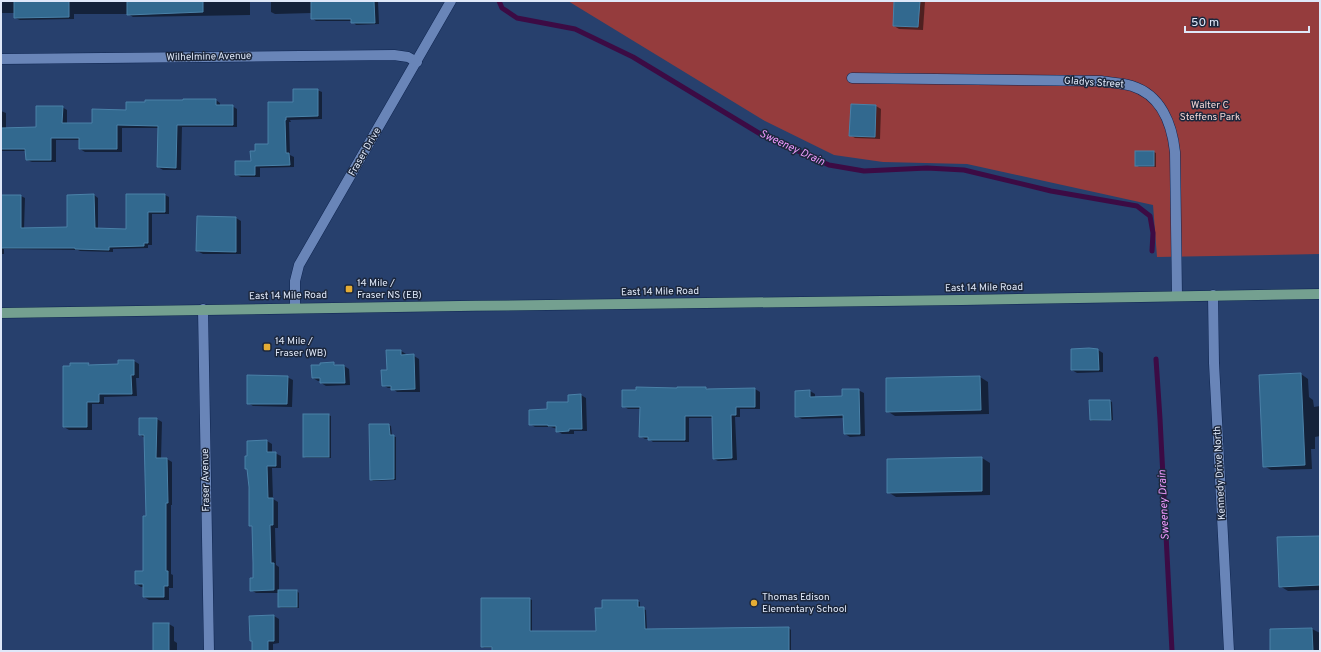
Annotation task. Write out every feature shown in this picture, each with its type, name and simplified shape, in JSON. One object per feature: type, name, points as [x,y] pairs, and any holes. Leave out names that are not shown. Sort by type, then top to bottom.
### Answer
[{"type":"main road","name":"East 14 Mile Road","points":[[1,313],[203,309],[990,300],[1320,294]]},
{"type":"street","name":"Fraser Drive","points":[[295,308],[295,281],[299,265],[451,1]]},
{"type":"street","name":"Wilhelmine Avenue","points":[[1,59],[394,55],[408,57],[417,62]]},
{"type":"street","name":"Gladys Street","points":[[852,78],[1101,81],[1131,86],[1146,92],[1157,102],[1163,111],[1174,138],[1177,296]]},
{"type":"street","name":"Kennedy Drive North","points":[[1213,295],[1214,363],[1229,651]]},
{"type":"street","name":"Fraser Avenue","points":[[203,309],[210,651]]},
{"type":"green space","name":"Walter C Steffens Park","points":[[568,1],[1320,1],[1320,254],[1157,257],[1153,205],[967,164],[883,162],[834,155],[765,121]]},
{"type":"building","points":[[14,1],[69,1],[69,17],[14,18]]},
{"type":"building","points":[[127,1],[203,1],[203,12],[127,15]]},
{"type":"building","points":[[311,1],[374,1],[375,23],[351,23],[351,19],[311,19]]},
{"type":"building","points":[[894,1],[920,1],[918,27],[893,26]]},
{"type":"building","points":[[293,89],[318,89],[318,116],[286,117],[286,153],[289,153],[290,165],[255,166],[255,175],[235,175],[235,161],[251,161],[250,151],[255,151],[255,144],[268,144],[268,102],[293,102]]},
{"type":"building","points":[[216,99],[216,105],[233,105],[233,125],[177,125],[176,168],[157,167],[158,126],[117,125],[117,149],[79,149],[79,138],[51,138],[51,160],[26,160],[25,149],[1,149],[1,128],[36,127],[36,106],[63,106],[62,123],[92,123],[92,109],[126,110],[126,102]]},
{"type":"building","points":[[851,104],[876,105],[875,137],[849,136]]},
{"type":"building","points":[[1135,151],[1154,151],[1154,166],[1135,166]]},
{"type":"building","points":[[94,194],[95,228],[126,229],[126,194],[165,194],[165,212],[148,212],[148,243],[144,243],[144,246],[109,247],[109,250],[75,248],[1,248],[1,195],[21,195],[21,228],[67,227],[67,195]]},
{"type":"building","points":[[197,216],[236,217],[236,252],[196,251]]},
{"type":"building","points":[[1071,349],[1098,349],[1099,370],[1071,370]]},
{"type":"building","points":[[386,350],[401,350],[401,355],[414,354],[415,389],[391,390],[391,386],[382,386],[381,370],[387,370]]},
{"type":"building","points":[[118,360],[134,360],[134,375],[131,375],[132,394],[99,394],[99,402],[87,402],[87,427],[63,427],[63,366],[70,366],[70,363],[89,363],[88,365],[118,364]]},
{"type":"building","points":[[334,362],[334,365],[344,365],[345,383],[320,383],[320,378],[312,378],[311,365]]},
{"type":"building","points":[[1301,373],[1305,465],[1263,467],[1259,375]]},
{"type":"building","points":[[247,375],[288,376],[287,404],[247,404]]},
{"type":"building","points":[[980,376],[981,410],[886,412],[886,378]]},
{"type":"building","points":[[636,387],[706,387],[706,389],[755,388],[755,407],[736,407],[736,415],[731,415],[732,458],[713,459],[712,416],[685,416],[685,440],[648,440],[648,437],[639,437],[640,407],[622,407],[622,390],[636,390]]},
{"type":"building","points":[[842,389],[859,389],[860,434],[844,434],[843,415],[795,417],[795,391],[810,390],[810,397],[842,396]]},
{"type":"building","points":[[581,394],[582,429],[569,429],[569,431],[556,432],[556,426],[529,425],[529,410],[547,409],[547,402],[568,402],[568,395]]},
{"type":"building","points":[[1089,400],[1110,400],[1111,420],[1090,420]]},
{"type":"building","points":[[303,414],[329,414],[329,457],[303,457]]},
{"type":"building","points":[[139,418],[157,418],[156,458],[167,458],[168,503],[166,503],[166,571],[168,571],[168,586],[164,586],[164,597],[143,597],[143,584],[135,584],[135,571],[143,571],[143,516],[146,516],[144,435],[139,435]]},
{"type":"building","points":[[369,424],[389,424],[390,435],[394,435],[394,479],[370,480]]},
{"type":"building","points":[[267,440],[267,452],[276,452],[276,466],[267,466],[268,498],[273,498],[273,525],[270,525],[271,563],[274,563],[274,590],[250,591],[250,578],[253,578],[252,526],[249,526],[249,487],[247,469],[245,469],[245,456],[247,456],[247,441]]},
{"type":"building","points":[[982,457],[982,491],[887,493],[887,459]]},
{"type":"building","points":[[1320,536],[1320,585],[1279,587],[1277,537]]},
{"type":"building","points":[[278,590],[297,590],[297,607],[278,607]]},
{"type":"building","name":"Thomas Edison Elementary School","points":[[481,598],[530,598],[530,631],[596,631],[595,608],[602,608],[602,600],[638,600],[638,607],[644,607],[645,629],[789,627],[789,651],[492,651],[492,647],[481,647]]},
{"type":"building","points":[[274,615],[274,641],[268,641],[268,651],[252,651],[249,616]]},
{"type":"building","points":[[153,623],[169,623],[169,651],[153,651]]},
{"type":"building","points":[[1312,628],[1313,651],[1270,651],[1270,629]]},
{"type":"waterway","name":"Sweeney Drain","points":[[499,1],[502,8],[517,18],[575,29],[633,57],[762,135],[829,165],[864,171],[927,168],[964,170],[1051,191],[1137,206],[1150,216],[1153,233],[1152,251]]},
{"type":"waterway","name":"Sweeney Drain","points":[[1156,359],[1172,651]]},
{"type":"place","name":"14 Mile / Fraser NS (EB)","points":[[349,289]]},
{"type":"place","name":"14 Mile / Fraser (WB)","points":[[267,347]]},
{"type":"place","name":"Thomas Edison Elementary School","points":[[754,603]]}]
